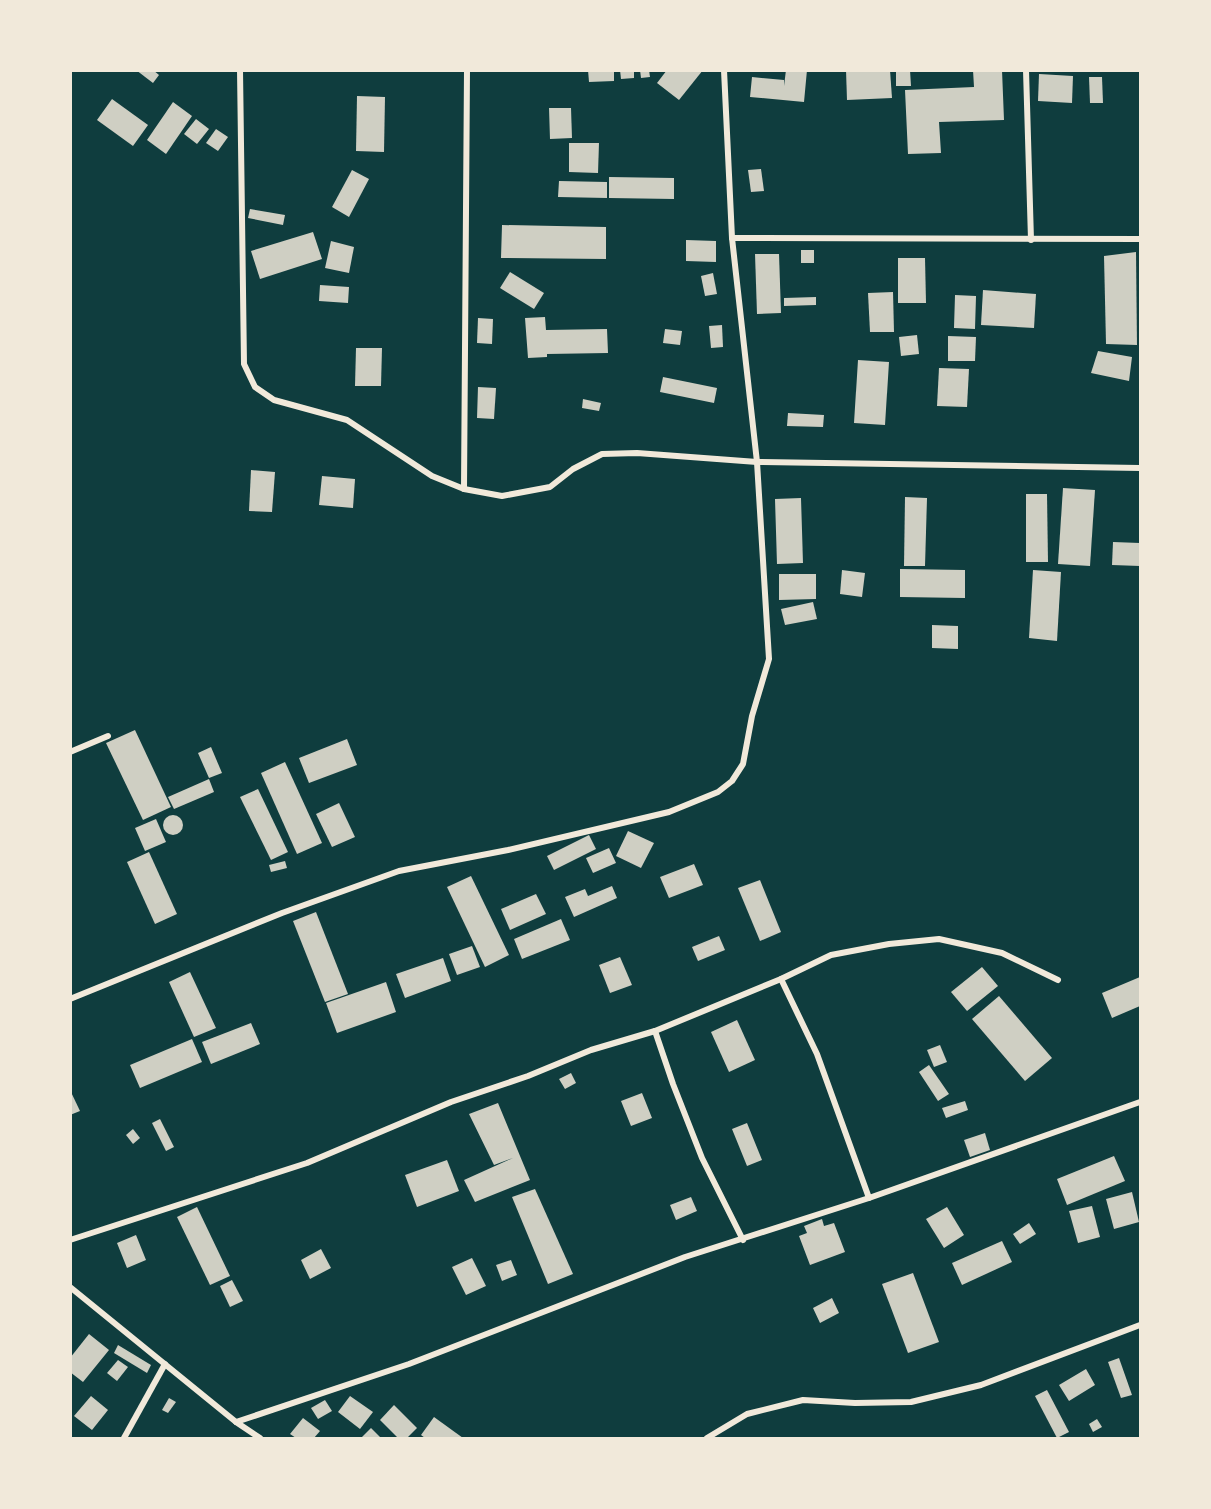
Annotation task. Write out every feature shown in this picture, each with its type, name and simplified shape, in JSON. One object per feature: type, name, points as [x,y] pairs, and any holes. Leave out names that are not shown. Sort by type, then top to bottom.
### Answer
[{"type":"street","points":[[240,70],[244,364],[255,387],[274,400],[347,420],[432,476],[464,489],[502,496],[550,487],[573,469],[602,454],[638,453],[757,462],[1140,468]]},
{"type":"street","points":[[464,489],[467,70]]},
{"type":"street","points":[[70,999],[282,913],[399,871],[508,850],[669,812],[718,792],[732,781],[743,764],[752,716],[769,659],[757,462],[732,238],[724,70]]},
{"type":"street","points":[[1026,70],[1031,240]]},
{"type":"street","points":[[732,238],[1140,239]]},
{"type":"street","points":[[70,752],[108,736]]},
{"type":"street","points":[[70,1240],[307,1163],[451,1102],[528,1076],[591,1050],[655,1031],[781,979],[831,955],[889,944],[939,939],[1002,953],[1058,980]]},
{"type":"street","points":[[781,979],[817,1054],[869,1198]]},
{"type":"street","points":[[655,1031],[702,1158],[743,1240]]},
{"type":"street","points":[[236,1422],[409,1364],[686,1257],[869,1198],[1140,1102]]},
{"type":"street","points":[[70,1287],[236,1422],[260,1438]]},
{"type":"street","points":[[707,1438],[747,1414],[803,1400],[855,1403],[911,1402],[981,1385],[1140,1325]]},
{"type":"street","points":[[124,1438],[165,1364]]},
{"type":"building","points":[[136,70],[153,70],[159,75],[153,83]]},
{"type":"building","points":[[588,70],[614,70],[614,81],[589,82]]},
{"type":"building","points":[[620,70],[634,70],[634,78],[621,79]]},
{"type":"building","points":[[640,70],[649,70],[650,77],[641,78]]},
{"type":"building","points":[[667,70],[703,70],[679,100],[657,83]]},
{"type":"building","points":[[786,70],[807,70],[804,102],[750,97],[752,77],[784,80],[784,86]]},
{"type":"building","points":[[846,70],[890,70],[892,98],[847,100]]},
{"type":"building","points":[[896,70],[910,70],[911,86],[896,86]]},
{"type":"building","points":[[973,70],[1002,70],[1004,120],[939,122],[941,153],[908,154],[905,90],[974,87]]},
{"type":"building","points":[[1039,74],[1073,76],[1072,103],[1038,101]]},
{"type":"building","points":[[1089,77],[1102,77],[1103,103],[1090,103]]},
{"type":"building","points":[[357,96],[385,97],[384,152],[356,151]]},
{"type":"building","points":[[112,99],[148,125],[133,146],[97,120]]},
{"type":"building","points":[[173,102],[192,116],[166,154],[147,140]]},
{"type":"building","points":[[549,108],[571,108],[572,138],[550,139]]},
{"type":"building","points":[[196,119],[209,129],[197,144],[184,134]]},
{"type":"building","points":[[216,129],[228,137],[218,151],[206,143]]},
{"type":"building","points":[[569,143],[599,143],[598,173],[569,172]]},
{"type":"building","points":[[761,169],[764,191],[751,192],[748,170]]},
{"type":"building","points":[[352,170],[369,179],[349,217],[332,207]]},
{"type":"building","points":[[609,177],[674,178],[674,199],[609,198]]},
{"type":"building","points":[[559,181],[607,182],[607,198],[558,197]]},
{"type":"building","points":[[250,209],[285,215],[283,225],[248,218]]},
{"type":"building","points":[[502,225],[606,227],[606,259],[501,258]]},
{"type":"building","points":[[313,232],[322,259],[260,279],[251,251]]},
{"type":"building","points":[[686,240],[716,241],[716,262],[686,261]]},
{"type":"building","points":[[331,241],[354,247],[349,273],[325,268]]},
{"type":"building","points":[[801,250],[814,250],[814,263],[801,263]]},
{"type":"building","points":[[1136,252],[1137,345],[1106,344],[1104,256]]},
{"type":"building","points":[[755,254],[779,254],[781,313],[757,314]]},
{"type":"building","points":[[898,258],[925,258],[926,303],[898,303]]},
{"type":"building","points":[[510,272],[544,293],[534,309],[500,288]]},
{"type":"building","points":[[713,273],[717,294],[705,296],[701,276]]},
{"type":"building","points":[[320,285],[349,287],[348,303],[319,301]]},
{"type":"building","points":[[983,290],[1036,294],[1034,328],[981,325]]},
{"type":"building","points":[[893,292],[894,332],[870,332],[868,293]]},
{"type":"building","points":[[955,295],[976,296],[975,329],[954,328]]},
{"type":"building","points":[[816,297],[816,305],[784,306],[784,298]]},
{"type":"building","points":[[545,317],[546,330],[607,329],[608,353],[547,354],[547,357],[528,358],[525,318]]},
{"type":"building","points":[[478,318],[493,319],[492,344],[477,343]]},
{"type":"building","points":[[722,325],[723,347],[711,348],[709,326]]},
{"type":"building","points":[[665,329],[682,331],[680,345],[663,343]]},
{"type":"building","points":[[917,335],[919,354],[901,356],[899,337]]},
{"type":"building","points":[[948,336],[976,337],[975,361],[948,361]]},
{"type":"building","points":[[356,348],[382,348],[381,386],[355,386]]},
{"type":"building","points":[[1098,351],[1132,357],[1129,381],[1091,373]]},
{"type":"building","points":[[858,360],[889,362],[885,425],[854,423]]},
{"type":"building","points":[[939,368],[969,369],[967,407],[937,406]]},
{"type":"building","points":[[663,377],[717,388],[714,403],[660,392]]},
{"type":"building","points":[[478,387],[496,388],[494,419],[477,418]]},
{"type":"building","points":[[583,399],[601,403],[599,411],[582,408]]},
{"type":"building","points":[[788,413],[824,415],[823,427],[787,426]]},
{"type":"building","points":[[251,470],[275,472],[272,512],[249,511]]},
{"type":"building","points":[[322,476],[355,479],[353,508],[319,505]]},
{"type":"building","points":[[1063,488],[1095,490],[1090,566],[1058,564]]},
{"type":"building","points":[[1026,494],[1047,494],[1048,562],[1026,562]]},
{"type":"building","points":[[905,497],[927,498],[925,566],[904,566]]},
{"type":"building","points":[[801,498],[803,563],[777,564],[775,499]]},
{"type":"building","points":[[1113,542],[1140,543],[1140,566],[1112,565]]},
{"type":"building","points":[[900,569],[965,570],[965,598],[900,597]]},
{"type":"building","points":[[842,570],[865,573],[862,597],[840,594]]},
{"type":"building","points":[[1033,570],[1061,572],[1057,641],[1029,638]]},
{"type":"building","points":[[779,574],[816,574],[816,599],[779,600]]},
{"type":"building","points":[[813,602],[817,619],[785,625],[781,609]]},
{"type":"building","points":[[932,625],[958,626],[958,649],[932,648]]},
{"type":"building","points":[[135,730],[171,807],[143,820],[106,743]]},
{"type":"building","points":[[347,739],[357,765],[309,783],[299,758]]},
{"type":"building","points":[[211,747],[222,773],[209,778],[198,753]]},
{"type":"building","points":[[285,762],[322,843],[297,854],[261,773]]},
{"type":"building","points":[[209,779],[214,792],[174,809],[168,797]]},
{"type":"building","points":[[258,789],[288,852],[271,860],[240,797]]},
{"type":"building","points":[[339,803],[355,837],[332,847],[316,814]]},
{"type":"building","points":[[173,815],[180,818],[183,825],[180,832],[173,835],[166,832],[163,825],[166,818]]},
{"type":"building","points":[[156,819],[166,842],[145,851],[135,828]]},
{"type":"building","points":[[628,831],[654,843],[641,868],[616,856]]},
{"type":"building","points":[[589,835],[596,849],[554,870],[547,856]]},
{"type":"building","points":[[609,848],[616,863],[593,873],[586,858]]},
{"type":"building","points":[[149,852],[177,914],[155,924],[127,862]]},
{"type":"building","points":[[285,861],[287,868],[271,872],[269,865]]},
{"type":"building","points":[[694,864],[703,885],[669,898],[660,877]]},
{"type":"building","points":[[471,876],[509,955],[485,967],[447,887]]},
{"type":"building","points":[[760,880],[781,932],[760,941],[738,888]]},
{"type":"building","points":[[612,886],[617,898],[574,917],[565,897],[585,889],[588,896]]},
{"type":"building","points":[[536,894],[546,914],[510,930],[501,909]]},
{"type":"building","points":[[316,912],[348,994],[325,1002],[293,921]]},
{"type":"building","points":[[561,919],[570,940],[522,959],[514,939]]},
{"type":"building","points":[[719,936],[725,950],[698,961],[692,947]]},
{"type":"building","points":[[472,946],[480,967],[457,975],[449,954]]},
{"type":"building","points":[[620,957],[632,985],[610,993],[599,965]]},
{"type":"building","points":[[443,958],[451,981],[405,998],[396,974]]},
{"type":"building","points":[[982,967],[998,986],[967,1011],[951,992]]},
{"type":"building","points":[[190,972],[216,1028],[194,1037],[169,982]]},
{"type":"building","points":[[1140,977],[1140,1006],[1112,1018],[1102,993]]},
{"type":"building","points":[[386,982],[396,1012],[337,1033],[326,1003]]},
{"type":"building","points":[[999,996],[1052,1058],[1025,1081],[972,1019]]},
{"type":"building","points":[[737,1020],[755,1060],[729,1072],[711,1032]]},
{"type":"building","points":[[251,1023],[260,1044],[211,1064],[202,1042]]},
{"type":"building","points":[[192,1039],[202,1062],[140,1088],[130,1065]]},
{"type":"building","points":[[940,1045],[947,1062],[934,1067],[927,1050]]},
{"type":"building","points":[[929,1065],[949,1094],[938,1101],[919,1072]]},
{"type":"building","points":[[571,1073],[576,1083],[565,1089],[559,1079]]},
{"type":"building","points":[[70,1090],[80,1111],[70,1115]]},
{"type":"building","points":[[642,1093],[652,1118],[631,1126],[621,1101]]},
{"type":"building","points":[[965,1101],[968,1110],[946,1118],[942,1108]]},
{"type":"building","points":[[498,1103],[530,1180],[475,1202],[464,1180],[513,1158],[494,1165],[469,1114]]},
{"type":"building","points":[[160,1119],[174,1147],[166,1151],[152,1123]]},
{"type":"building","points":[[747,1123],[762,1160],[747,1166],[732,1129]]},
{"type":"building","points":[[133,1129],[140,1138],[133,1144],[126,1135]]},
{"type":"building","points":[[985,1133],[990,1150],[970,1157],[964,1140]]},
{"type":"building","points":[[1114,1156],[1125,1181],[1067,1205],[1057,1179]]},
{"type":"building","points":[[447,1160],[459,1191],[417,1207],[405,1175]]},
{"type":"building","points":[[535,1189],[573,1274],[548,1284],[512,1197]]},
{"type":"building","points":[[1132,1192],[1139,1222],[1114,1229],[1106,1199]]},
{"type":"building","points":[[691,1197],[697,1211],[676,1220],[670,1205]]},
{"type":"building","points":[[1092,1206],[1100,1237],[1078,1243],[1069,1211]]},
{"type":"building","points":[[197,1207],[230,1276],[210,1285],[177,1217]]},
{"type":"building","points":[[947,1207],[964,1235],[944,1248],[926,1219]]},
{"type":"building","points":[[822,1219],[824,1226],[834,1223],[845,1252],[810,1265],[799,1236],[807,1233],[804,1226]]},
{"type":"building","points":[[1029,1223],[1036,1234],[1020,1244],[1013,1234]]},
{"type":"building","points":[[136,1235],[146,1260],[127,1268],[117,1243]]},
{"type":"building","points":[[1002,1241],[1012,1262],[962,1285],[952,1263]]},
{"type":"building","points":[[321,1249],[331,1268],[310,1279],[301,1260]]},
{"type":"building","points":[[472,1258],[486,1286],[466,1295],[452,1267]]},
{"type":"building","points":[[511,1260],[517,1275],[502,1281],[496,1265]]},
{"type":"building","points":[[913,1273],[939,1342],[908,1353],[882,1284]]},
{"type":"building","points":[[232,1280],[243,1301],[230,1307],[220,1286]]},
{"type":"building","points":[[832,1298],[839,1313],[820,1323],[813,1308]]},
{"type":"building","points":[[89,1334],[109,1350],[83,1382],[70,1372],[70,1358]]},
{"type":"building","points":[[118,1345],[151,1365],[147,1373],[114,1353]]},
{"type":"building","points":[[1119,1358],[1132,1395],[1121,1398],[1108,1362]]},
{"type":"building","points":[[118,1360],[128,1367],[117,1381],[107,1373]]},
{"type":"building","points":[[1086,1369],[1095,1385],[1069,1401],[1059,1385]]},
{"type":"building","points":[[1047,1390],[1069,1432],[1057,1438],[1035,1396]]},
{"type":"building","points":[[91,1396],[108,1410],[92,1430],[74,1416]]},
{"type":"building","points":[[350,1396],[373,1412],[360,1429],[338,1412]]},
{"type":"building","points":[[169,1398],[176,1402],[168,1413],[162,1410]]},
{"type":"building","points":[[325,1400],[332,1411],[318,1419],[311,1408]]},
{"type":"building","points":[[394,1405],[417,1428],[407,1438],[398,1438],[380,1420]]},
{"type":"building","points":[[434,1417],[463,1438],[425,1438],[421,1435]]},
{"type":"building","points":[[303,1418],[320,1431],[314,1438],[296,1438],[290,1434]]},
{"type":"building","points":[[1097,1419],[1102,1427],[1093,1432],[1089,1424]]},
{"type":"building","points":[[371,1428],[381,1438],[361,1438]]}]
